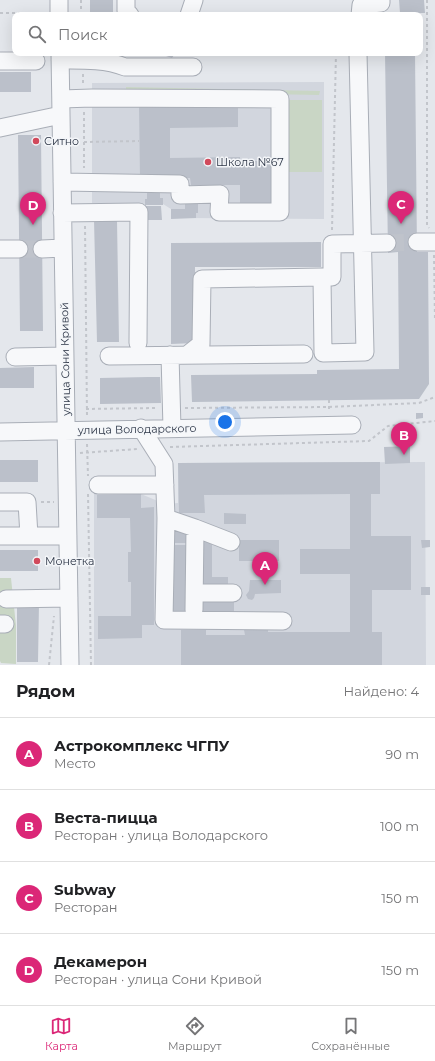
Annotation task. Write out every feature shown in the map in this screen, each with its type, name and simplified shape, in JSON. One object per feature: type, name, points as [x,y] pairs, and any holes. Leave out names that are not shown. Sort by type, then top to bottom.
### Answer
[{"type":"street","points":[[55,12],[59,0]]},
{"type":"street","points":[[126,0],[127,12]]},
{"type":"street","points":[[190,12],[194,0]]},
{"type":"street","points":[[360,12],[361,5],[382,3],[381,0]]},
{"type":"street","points":[[60,56],[115,63],[124,67],[193,67]]},
{"type":"street","name":"улица Сони Кривой","points":[[60,56],[70,665]]},
{"type":"street","points":[[322,277],[323,353],[365,352],[358,56]]},
{"type":"street","points":[[0,61],[36,61]]},
{"type":"street","points":[[61,99],[280,99],[280,212],[219,212],[220,194],[180,195],[180,184],[62,182]]},
{"type":"street","points":[[0,128],[61,115]]},
{"type":"street","points":[[62,213],[139,212],[138,343]]},
{"type":"street","points":[[187,355],[201,344],[202,279],[332,277],[332,244],[387,243]]},
{"type":"street","points":[[42,249],[63,248]]},
{"type":"street","points":[[0,249],[19,249]]},
{"type":"street","points":[[109,356],[304,354]]},
{"type":"street","points":[[170,355],[172,428]]},
{"type":"street","points":[[15,356],[65,356]]},
{"type":"street","name":"улица Володарского","points":[[0,432],[87,429],[352,425]]},
{"type":"street","points":[[141,428],[164,464],[166,518],[164,620],[283,621]]},
{"type":"street","points":[[91,484],[165,485]]},
{"type":"street","points":[[0,502],[27,502],[29,536]]},
{"type":"street","points":[[166,518],[231,542]]},
{"type":"street","points":[[194,610],[195,528]]},
{"type":"street","points":[[0,536],[68,536]]},
{"type":"street","points":[[194,593],[233,593]]},
{"type":"street","points":[[6,599],[69,598]]},
{"type":"path","points":[[81,0],[81,12]]},
{"type":"path","points":[[427,0],[427,225],[435,320]]},
{"type":"path","points":[[0,13],[12,13]]},
{"type":"path","points":[[332,244],[336,56]]},
{"type":"path","points":[[82,60],[84,99],[84,182]]},
{"type":"path","points":[[84,142],[139,141]]},
{"type":"path","points":[[84,213],[86,409],[91,484],[91,665]]},
{"type":"path","points":[[86,409],[344,407],[419,403],[435,397]]},
{"type":"shaded area","name":"Школа №67","points":[[324,82],[324,219],[187,218],[186,209],[171,209],[163,204],[92,203],[92,83]]},
{"type":"shaded area","points":[[425,462],[426,665],[94,665],[94,492],[141,494],[165,504],[178,503],[178,463]]},
{"type":"green space","points":[[126,87],[320,91],[319,95],[126,91]]},
{"type":"green space","points":[[285,100],[322,100],[322,172],[285,172]]},
{"type":"green space","points":[[0,578],[11,578],[16,626],[16,664],[1,663],[0,661]]},
{"type":"building","points":[[90,0],[113,0],[113,12],[90,12]]},
{"type":"building","points":[[399,0],[424,0],[425,13],[400,12]]},
{"type":"building","points":[[385,56],[415,56],[417,252],[428,252],[429,384],[419,399],[192,402],[191,375],[317,374],[317,370],[399,369],[398,252],[388,253]]},
{"type":"building","points":[[0,72],[31,72],[31,92],[0,92]]},
{"type":"building","points":[[238,104],[238,127],[170,128],[170,158],[240,157],[240,161],[274,161],[275,207],[240,207],[240,185],[191,185],[190,178],[140,178],[139,105]]},
{"type":"building","points":[[18,135],[41,135],[43,331],[20,331]]},
{"type":"building","points":[[147,193],[160,193],[160,198],[163,198],[163,205],[145,205]]},
{"type":"building","points":[[185,202],[198,202],[198,213],[196,213],[196,218],[171,219],[171,209],[185,209]]},
{"type":"building","points":[[142,206],[161,206],[162,220],[142,220]]},
{"type":"building","points":[[94,220],[117,220],[119,342],[97,342]]},
{"type":"building","points":[[321,242],[321,267],[195,267],[195,343],[171,344],[171,243]]},
{"type":"building","points":[[34,367],[34,388],[0,388],[0,368]]},
{"type":"building","points":[[160,377],[161,403],[100,404],[100,378]]},
{"type":"building","points":[[416,413],[423,413],[423,418],[416,419]]},
{"type":"building","points":[[410,446],[410,463],[385,464],[384,447]]},
{"type":"building","points":[[0,460],[38,460],[38,482],[0,482]]},
{"type":"building","points":[[380,462],[380,494],[371,494],[371,536],[411,536],[411,590],[372,590],[372,632],[382,632],[382,665],[181,665],[181,630],[206,630],[206,635],[245,635],[244,630],[268,630],[268,632],[350,632],[350,574],[300,574],[300,549],[350,549],[350,494],[204,495],[205,513],[179,513],[178,463]]},
{"type":"building","points":[[141,494],[141,508],[154,507],[154,625],[142,625],[142,638],[98,639],[98,616],[131,616],[131,582],[128,582],[128,552],[131,552],[130,518],[97,518],[97,495]]},
{"type":"building","points":[[224,513],[246,514],[246,524],[224,524]]},
{"type":"building","points":[[175,531],[192,531],[192,543],[175,543]]},
{"type":"building","points":[[239,540],[279,540],[279,561],[239,561]]},
{"type":"building","points":[[421,540],[430,540],[430,547],[422,548]]},
{"type":"building","points":[[200,542],[212,542],[212,577],[228,577],[228,587],[200,587]]},
{"type":"building","points":[[168,545],[189,545],[188,615],[167,614]]},
{"type":"building","points":[[0,550],[38,550],[38,571],[0,571]]},
{"type":"building","points":[[261,562],[271,562],[271,568],[261,568]]},
{"type":"building","points":[[250,580],[281,580],[281,593],[255,594],[252,600],[248,599],[246,595],[249,591]]},
{"type":"building","points":[[421,587],[430,587],[430,595],[421,595]]},
{"type":"building","points":[[200,598],[234,598],[234,615],[201,615]]},
{"type":"building","points":[[17,603],[39,603],[38,662],[17,662]]},
{"type":"tunnel","points":[[387,243],[417,242]]},
{"type":"tunnel","points":[[19,249],[42,249]]},
{"type":"place","name":"Ситно","points":[[36,141]]},
{"type":"place","name":"Школа №67","points":[[208,162]]},
{"type":"place","name":"Subway","points":[[401,224]]},
{"type":"place","name":"Декамерон","points":[[33,225]]},
{"type":"place","name":"Веста-пицца","points":[[404,455]]},
{"type":"place","name":"Монетка","points":[[37,561]]},
{"type":"place","name":"Астрокомплекс ЧГПУ","points":[[265,585]]}]
